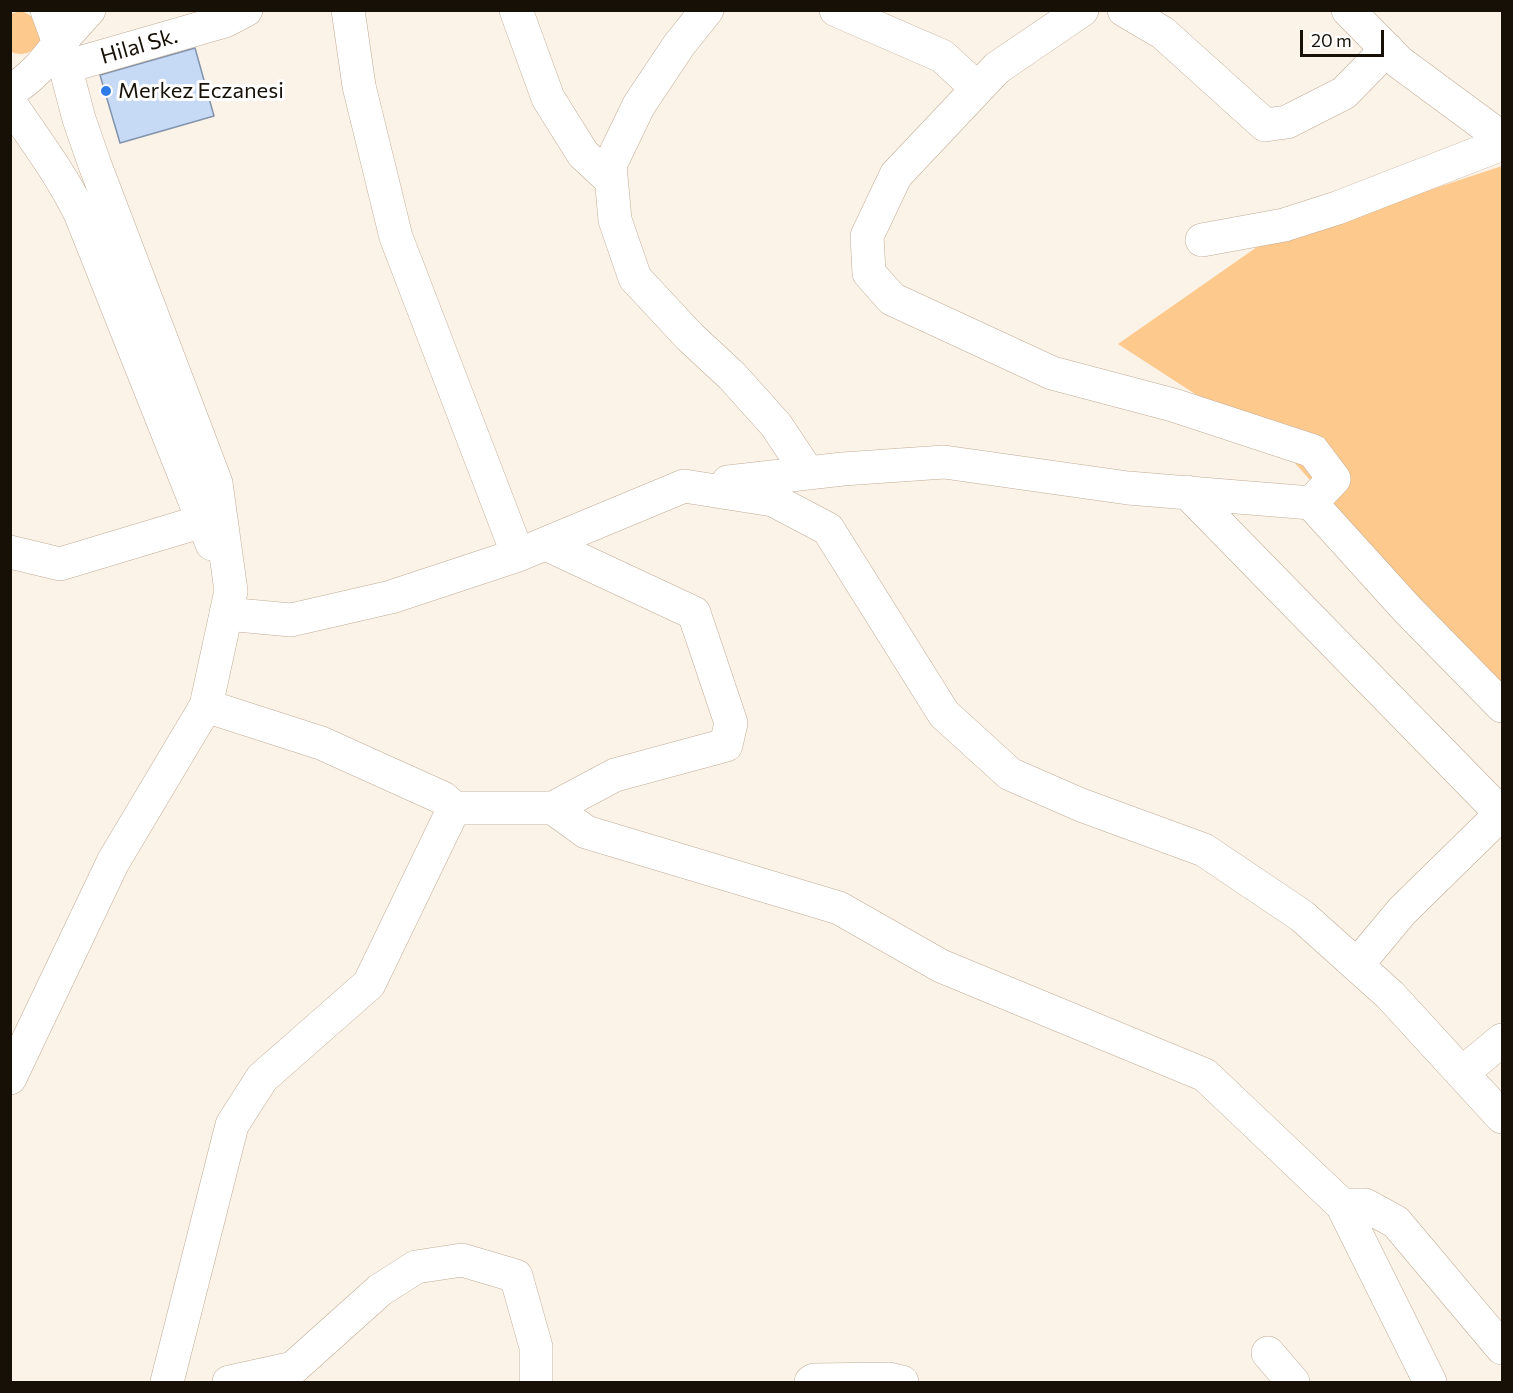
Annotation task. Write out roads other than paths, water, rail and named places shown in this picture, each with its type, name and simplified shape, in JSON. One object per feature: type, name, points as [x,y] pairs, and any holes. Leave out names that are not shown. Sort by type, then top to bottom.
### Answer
[{"type":"street","points":[[10,91],[29,79],[42,66],[55,34],[89,10]]},
{"type":"street","name":"Hilal Sk.","points":[[55,34],[225,21],[246,10]]},
{"type":"street","points":[[206,706],[321,743],[443,798],[454,808],[553,808],[615,775],[726,745],[731,723],[694,613],[532,549],[396,237],[359,86],[348,10]]},
{"type":"street","points":[[516,10],[548,98],[583,154],[611,180]]},
{"type":"street","points":[[707,10],[679,45],[639,105],[609,165],[615,220],[635,278],[690,337],[732,376],[776,425],[808,473]]},
{"type":"street","points":[[837,10],[942,56],[977,88]]},
{"type":"street","points":[[1082,10],[997,68],[896,175],[867,236],[869,273],[892,299],[1052,373],[1173,405],[1312,451],[1334,479],[1311,503]]},
{"type":"street","points":[[1124,10],[1163,33],[1265,125],[1287,122],[1344,93],[1387,49]]},
{"type":"street","points":[[1348,10],[1399,62],[1503,138]]},
{"type":"street","points":[[10,1078],[114,862],[206,706],[228,602],[216,483],[95,165],[79,119],[55,34]]},
{"type":"street","points":[[10,103],[50,160],[80,213],[202,520],[228,602]]},
{"type":"street","points":[[1202,240],[1294,222],[1337,208],[1503,144]]},
{"type":"street","points":[[228,602],[291,620],[392,597],[532,549],[684,486],[944,462],[1128,488],[1311,503],[1407,609],[1503,706]]},
{"type":"street","points":[[684,486],[773,500],[828,529],[944,714],[1010,774],[1081,805],[1204,850],[1302,916],[1390,995],[1503,1117]]},
{"type":"street","points":[[1187,492],[1491,802],[1501,818],[1402,911],[1357,965]]},
{"type":"street","points":[[10,552],[60,564],[202,520]]},
{"type":"street","points":[[167,1383],[232,1125],[262,1078],[369,984],[454,808]]},
{"type":"street","points":[[553,808],[586,832],[839,908],[941,966],[1204,1075],[1342,1205],[1430,1383]]},
{"type":"street","points":[[1462,1074],[1503,1040]]},
{"type":"street","points":[[1342,1205],[1365,1206],[1396,1222],[1503,1348]]},
{"type":"street","points":[[229,1383],[292,1368],[380,1290],[417,1267],[462,1260],[516,1276],[536,1347],[536,1383]]},
{"type":"street","points":[[1268,1353],[1293,1383]]},
{"type":"street","points":[[811,1383],[814,1380],[889,1379],[902,1383]]},
{"type":"place","name":"Merkez Eczanesi","points":[[106,91]]}]
